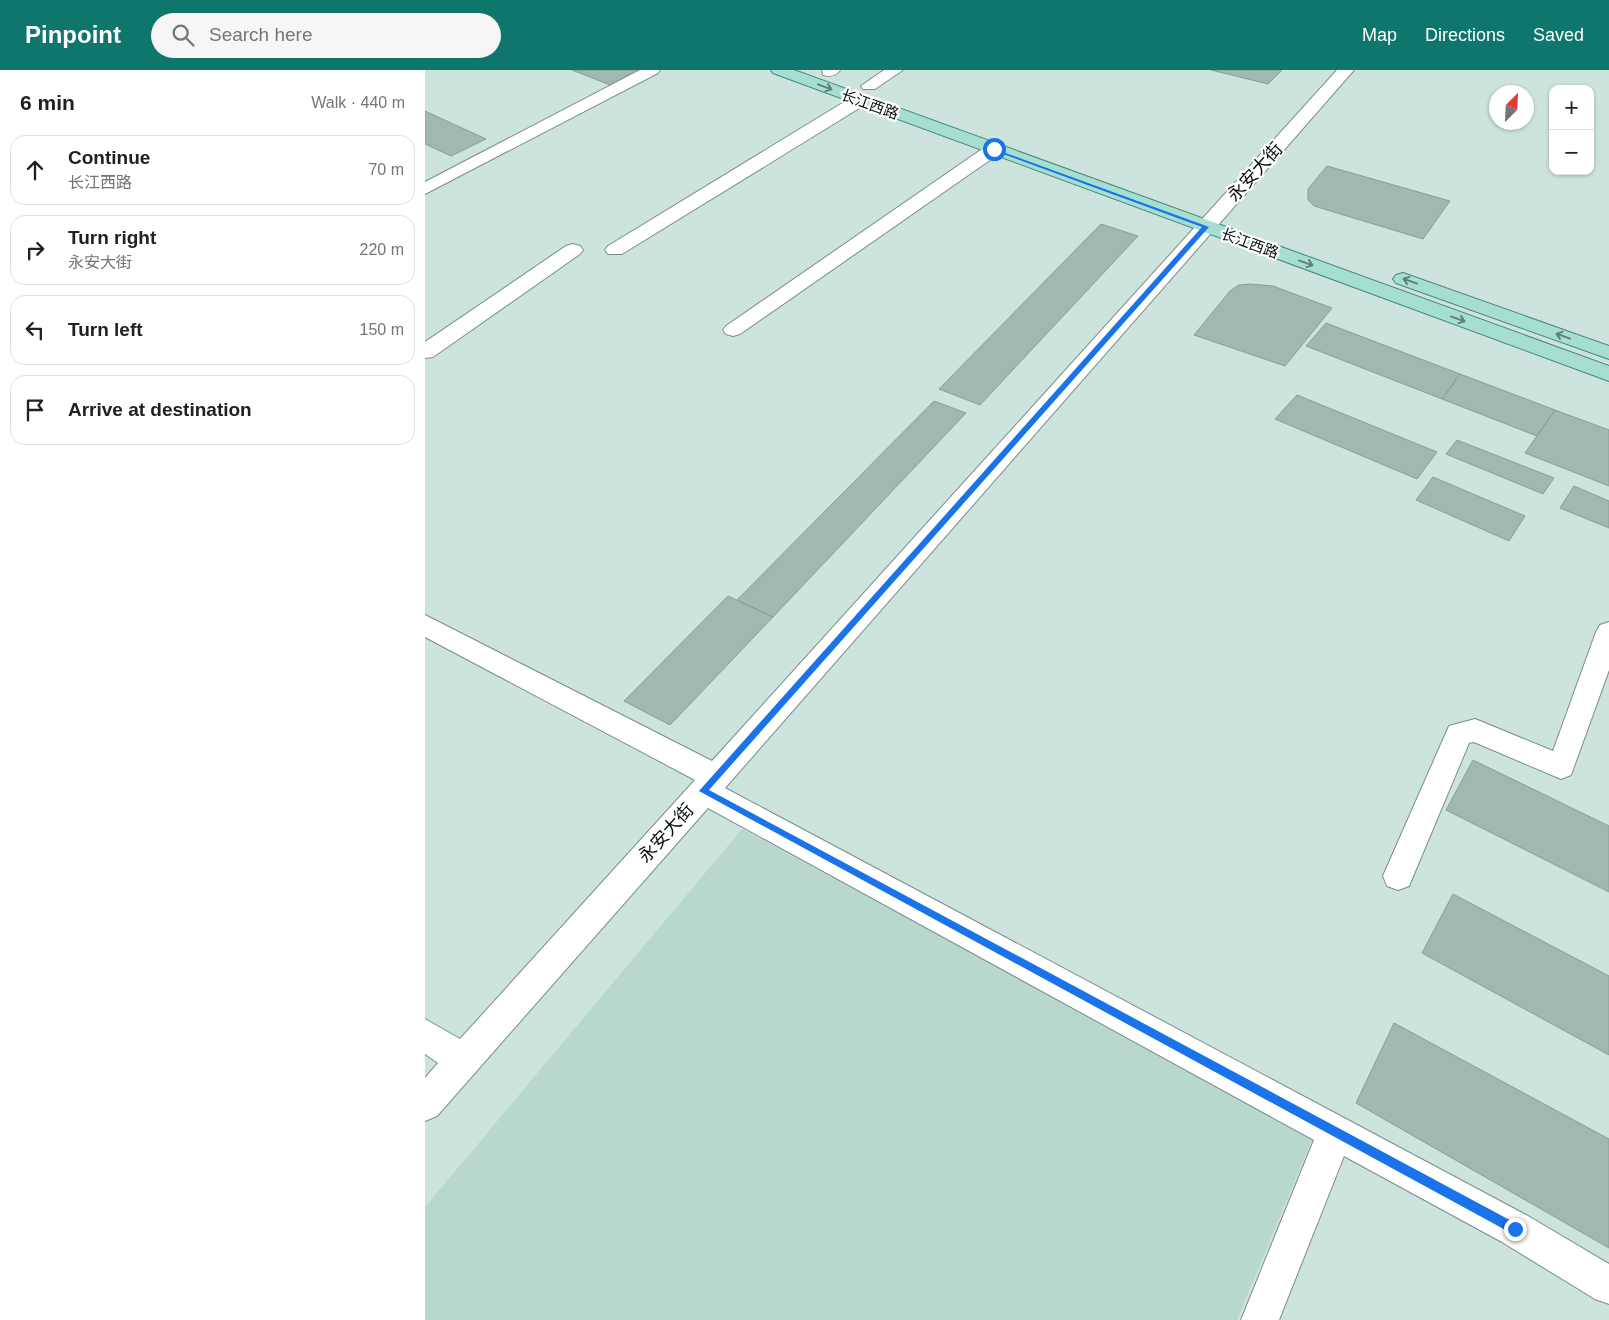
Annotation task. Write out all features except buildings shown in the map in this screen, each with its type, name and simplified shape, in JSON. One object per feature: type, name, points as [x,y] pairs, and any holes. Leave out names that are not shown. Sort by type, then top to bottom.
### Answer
[{"type":"main road","name":"长江西路","points":[[779,70],[864,93],[1212,220],[1609,374]]},
{"type":"main road","name":"长江西路","points":[[828,71],[864,93],[994,149],[1212,220],[1302,243]]},
{"type":"main road","points":[[1386,273],[1609,353]]},
{"type":"street","points":[[425,189],[652,70]]},
{"type":"street","points":[[615,250],[864,93],[895,70]]},
{"type":"street","name":"永安大街","points":[[425,1104],[1346,70]]},
{"type":"street","points":[[733,330],[994,149]]},
{"type":"street","points":[[425,352],[573,250]]},
{"type":"street","points":[[425,625],[1335,1132],[1515,1229],[1609,1285]]},
{"type":"street","points":[[1398,876],[1459,734],[1475,730],[1561,767],[1609,632]]},
{"type":"street","points":[[425,1035],[463,1060]]},
{"type":"street","points":[[1260,1320],[1335,1132]]},
{"type":"shaded area","points":[[742,829],[1313,1137],[1237,1320],[425,1320],[425,1207]]},
{"type":"route","points":[[994,149],[1206,227],[703,791],[1515,1229]]}]
